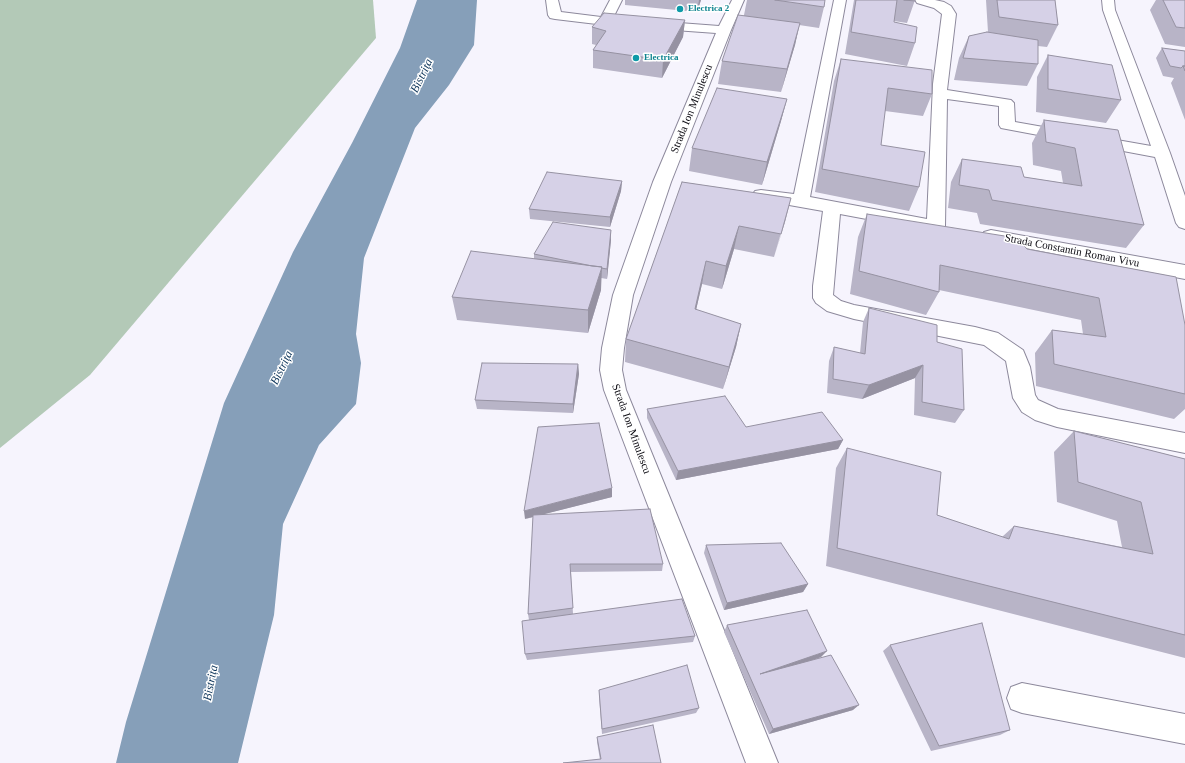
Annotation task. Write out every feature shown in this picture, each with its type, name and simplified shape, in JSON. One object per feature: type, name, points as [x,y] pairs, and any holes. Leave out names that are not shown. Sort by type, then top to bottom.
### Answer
[{"type":"street","points":[[552,0],[555,15],[605,21],[724,30]]},
{"type":"street","points":[[605,21],[616,0]]},
{"type":"street","name":"Strada Ion Minulescu","points":[[738,0],[724,30],[670,183],[623,295],[613,348],[611,370],[618,397],[762,763]]},
{"type":"street","points":[[801,201],[840,0]]},
{"type":"street","points":[[747,194],[832,206],[944,227],[935,86],[949,14],[946,9],[939,5],[921,0]]},
{"type":"street","points":[[1108,0],[1109,10],[1162,153],[1185,223]]},
{"type":"street","points":[[828,66],[843,68]]},
{"type":"street","points":[[935,86],[1006,103],[1007,125],[1162,153]]},
{"type":"street","points":[[832,206],[823,298],[834,306],[854,312],[991,339],[1015,356],[1019,367],[1024,398],[1030,406],[1043,413],[1057,418],[1185,443]]},
{"type":"street","name":"Strada Constantin Roman Vivu","points":[[975,233],[1185,272]]},
{"type":"street","points":[[1022,698],[1185,729]]},
{"type":"green space","points":[[0,0],[373,0],[376,38],[90,375],[0,448]]},
{"type":"water","name":"Bistrița","points":[[417,0],[477,0],[474,45],[449,85],[415,128],[364,258],[356,334],[361,363],[356,404],[319,445],[283,524],[274,615],[238,763],[116,763],[126,722],[224,403],[293,252],[352,143],[400,48]]},
{"type":"building","points":[[775,0],[825,0],[824,7]]},
{"type":"building","points":[[856,0],[897,0],[894,22],[917,27],[915,43],[851,32]]},
{"type":"building","points":[[997,0],[1055,0],[1058,25],[999,17]]},
{"type":"building","points":[[1163,0],[1185,0],[1185,28],[1176,27]]},
{"type":"building","points":[[604,13],[685,20],[663,60],[593,50],[606,31],[592,27]]},
{"type":"building","points":[[738,15],[800,23],[787,69],[722,61]]},
{"type":"building","points":[[987,32],[1038,40],[1038,64],[963,58],[969,36]]},
{"type":"building","points":[[1162,48],[1185,51],[1185,66],[1181,68],[1170,66]]},
{"type":"building","points":[[1048,55],[1112,65],[1121,100],[1048,89]]},
{"type":"building","points":[[841,59],[932,70],[932,94],[888,88],[881,145],[925,152],[919,187],[822,169]]},
{"type":"building","points":[[717,88],[787,99],[767,162],[692,148]]},
{"type":"building","points":[[1044,120],[1118,130],[1144,225],[992,200],[989,190],[959,185],[962,159],[1021,167],[1024,177],[1082,186],[1075,148],[1046,142]]},
{"type":"building","points":[[547,172],[622,181],[610,217],[529,209]]},
{"type":"building","points":[[682,182],[791,198],[781,234],[739,226],[726,266],[706,261],[695,309],[741,324],[729,367],[626,339]]},
{"type":"building","points":[[867,214],[1017,238],[1027,249],[1176,277],[1185,325],[1185,394],[1054,364],[1052,330],[1106,337],[1099,298],[940,265],[939,292],[859,271]]},
{"type":"building","points":[[553,222],[611,230],[607,269],[534,254]]},
{"type":"building","points":[[471,251],[602,267],[588,310],[452,297]]},
{"type":"building","points":[[869,308],[937,325],[937,342],[962,349],[964,410],[922,402],[923,365],[869,385],[833,379],[834,347],[865,354]]},
{"type":"building","points":[[482,363],[578,364],[573,404],[475,400]]},
{"type":"building","points":[[725,396],[746,427],[822,412],[843,440],[678,471],[647,409]]},
{"type":"building","points":[[599,423],[612,488],[524,511],[538,427]]},
{"type":"building","points":[[1074,431],[1185,459],[1185,635],[837,548],[847,448],[941,472],[937,515],[1009,539],[1014,526],[1153,554],[1141,502],[1078,482]]},
{"type":"building","points":[[650,509],[663,564],[570,564],[573,608],[528,614],[533,515]]},
{"type":"building","points":[[781,543],[808,584],[727,603],[706,545]]},
{"type":"building","points":[[682,599],[695,636],[525,654],[522,621]]},
{"type":"building","points":[[807,610],[827,651],[760,674],[831,655],[859,705],[773,729],[727,625]]},
{"type":"building","points":[[982,623],[1010,730],[939,746],[890,645]]},
{"type":"building","points":[[687,665],[699,708],[602,729],[599,690]]},
{"type":"building","points":[[653,725],[661,763],[563,763],[601,759],[597,737]]},
{"type":"place","name":"Electrica 2","points":[[680,9]]},
{"type":"place","name":"Electrica","points":[[636,58]]}]
